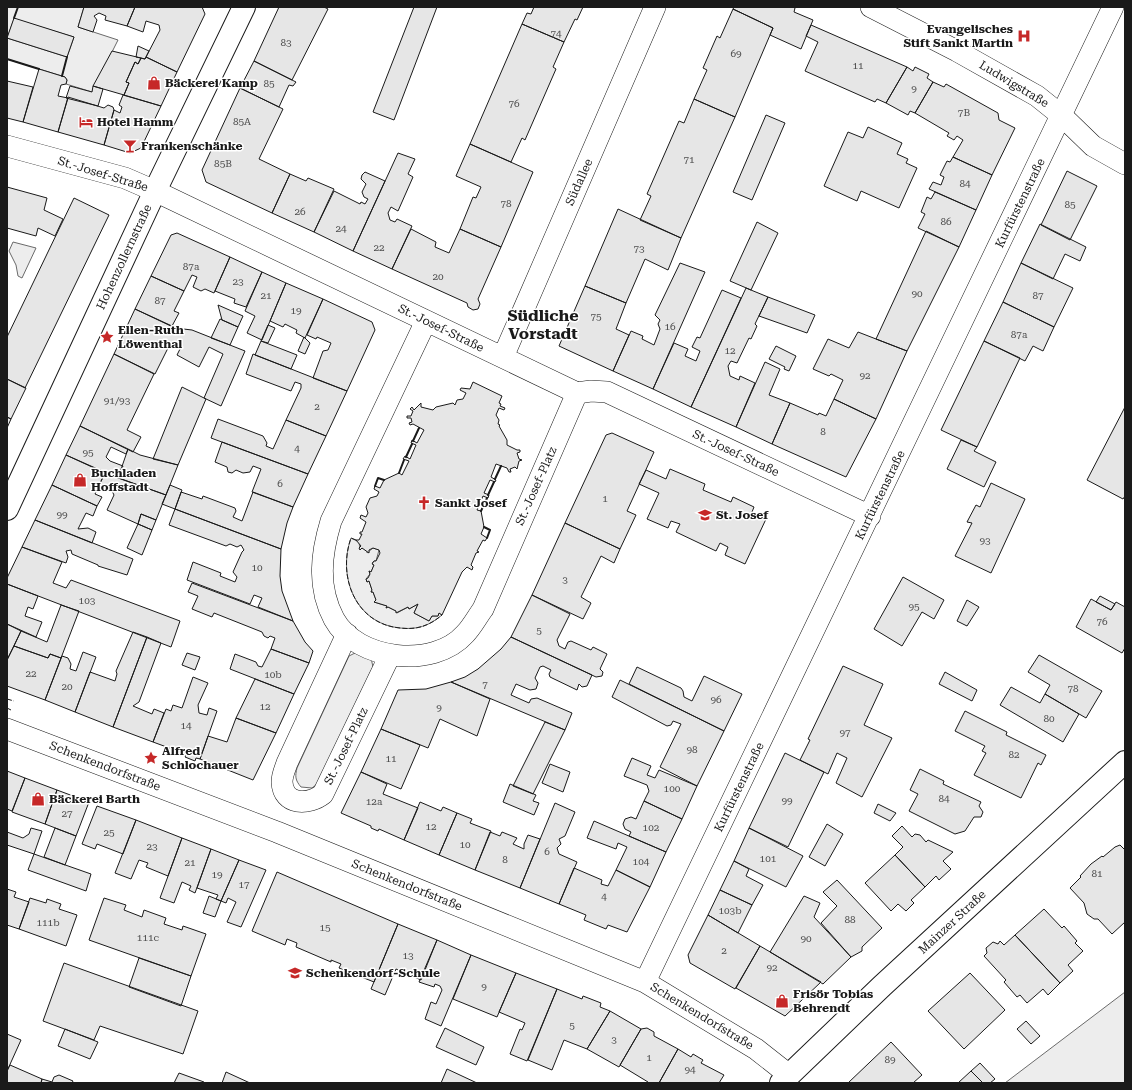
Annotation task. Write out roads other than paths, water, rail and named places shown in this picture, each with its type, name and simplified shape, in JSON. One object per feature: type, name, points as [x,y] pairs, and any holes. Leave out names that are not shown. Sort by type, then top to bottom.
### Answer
[{"type":"street","name":"Hohenzollernstraße","points":[[7,509],[155,191],[244,7]]},
{"type":"street","name":"Südallee","points":[[502,357],[655,7]]},
{"type":"street","name":"Ludwigstraße","points":[[871,7],[996,72],[1037,96],[1062,116],[1093,146],[1125,164]]},
{"type":"street","name":"Kurfürstenstraße","points":[[645,982],[1113,7]]},
{"type":"street","name":"St.-Josef-Straße","points":[[7,146],[125,178],[577,393],[591,391],[607,392],[870,516]]},
{"type":"street","name":"St.-Josef-Platz","points":[[426,321],[331,521],[324,544],[322,569],[325,594],[334,619],[347,634],[365,647],[390,655],[416,656],[444,650],[465,634],[483,609],[577,393]]},
{"type":"street","name":"St.-Josef-Platz","points":[[347,634],[285,769],[282,784],[286,794],[294,800],[306,802],[315,800],[323,794],[390,655]]},
{"type":"street","name":"Schenkendorfstraße","points":[[7,729],[276,832],[645,982],[756,1049],[785,1079]]},
{"type":"street","name":"Mainzer Straße","points":[[785,1079],[882,986],[1125,762]]},
{"type":"place","name":"Evangelisches Stift Sankt Martin","points":[[1024,36]]},
{"type":"place","name":"Bäckerei Kamp","points":[[154,83]]},
{"type":"place","name":"Hotel Hamm","points":[[86,122]]},
{"type":"place","name":"Frankenschänke","points":[[130,146]]},
{"type":"place","name":"Ellen-Ruth Löwenthal","points":[[107,337]]},
{"type":"place","name":"Buchladen Hoffstadt","points":[[80,480]]},
{"type":"place","name":"Sankt Josef","points":[[424,503]]},
{"type":"place","name":"St. Josef","points":[[705,515]]},
{"type":"place","name":"Alfred Schlochauer","points":[[151,758]]},
{"type":"place","name":"Bäckerei Barth","points":[[38,799]]},
{"type":"place","name":"Schenkendorf-Schule","points":[[295,973]]},
{"type":"place","name":"Frisör Tobias Behrendt","points":[[782,1001]]},
{"type":"district","name":"Südliche Vorstadt","points":[[543,324]]}]
